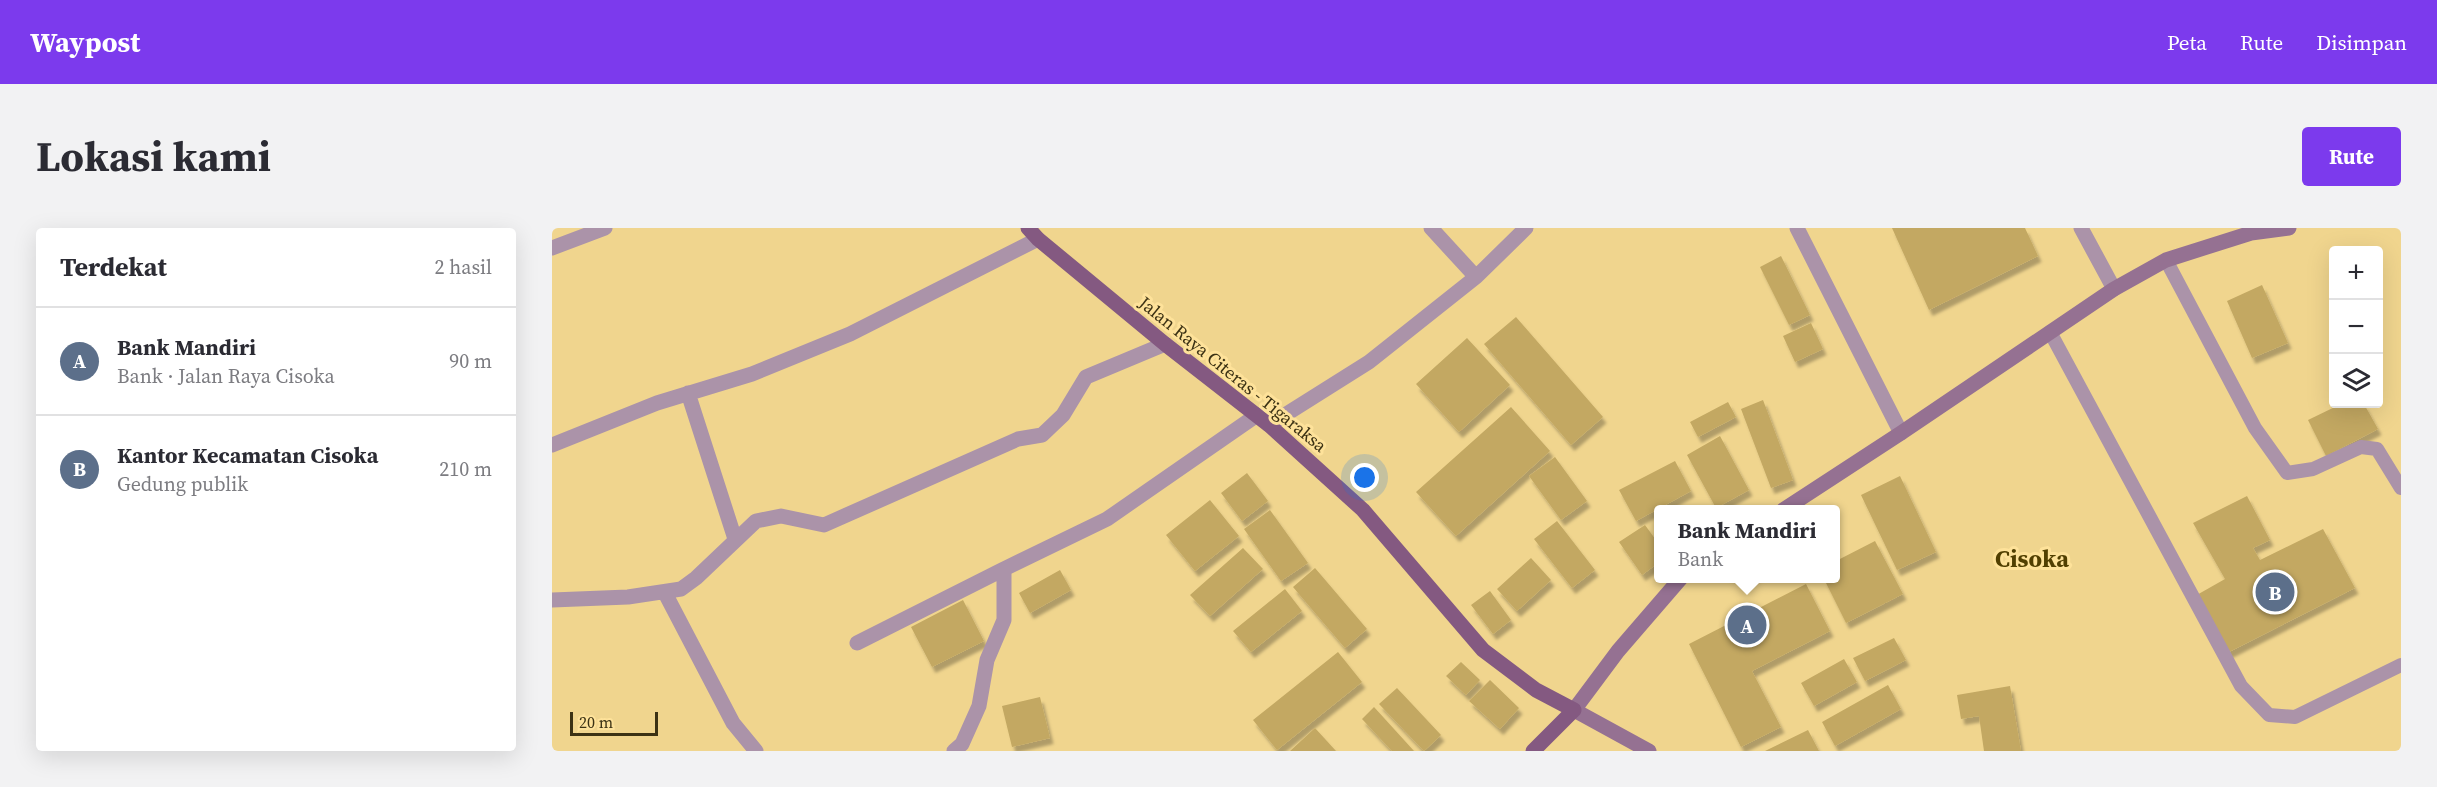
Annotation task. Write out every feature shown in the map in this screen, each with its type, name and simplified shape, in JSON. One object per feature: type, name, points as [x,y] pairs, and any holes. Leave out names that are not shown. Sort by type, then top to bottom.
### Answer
[{"type":"main road","name":"Jalan Raya Citeras - Tigaraksa","points":[[1033,233],[1166,344],[1263,420],[1363,510],[1483,650],[1536,690],[1574,710]]},
{"type":"main road","points":[[1533,751],[1574,710]]},
{"type":"street","points":[[1431,228],[1476,277]]},
{"type":"street","points":[[856,643],[1107,519],[1263,420],[1369,362],[1476,277],[1526,228]]},
{"type":"street","points":[[1797,228],[1901,434]]},
{"type":"street","points":[[2081,228],[2114,289]]},
{"type":"street","points":[[1791,505],[1901,434],[2114,289],[2166,260],[2251,233],[2289,228]]},
{"type":"street","points":[[552,248],[599,229]]},
{"type":"street","points":[[552,445],[657,403],[752,374],[850,334],[1033,233]]},
{"type":"street","points":[[552,600],[628,597],[681,589],[696,578],[756,521],[781,516],[824,525],[1018,439],[1042,435],[1063,416],[1086,377],[1166,344]]},
{"type":"street","points":[[688,393],[735,539]]},
{"type":"street","points":[[954,751],[962,744],[979,706],[987,660],[1004,620],[1004,569]]},
{"type":"street","points":[[1649,751],[1574,710],[1618,651],[1678,583]]},
{"type":"street","points":[[665,593],[733,723],[756,751]]},
{"type":"lane","points":[[2166,260],[2255,428],[2287,473],[2313,469],[2361,447],[2377,449],[2401,488]]},
{"type":"lane","points":[[2050,332],[2241,686],[2269,715],[2295,717],[2401,665]]},
{"type":"building","points":[[1892,228],[2025,228],[2038,256],[1929,310]]},
{"type":"building","points":[[1781,256],[1810,315],[1789,325],[1760,267]]},
{"type":"building","points":[[2262,285],[2288,343],[2252,358],[2227,301]]},
{"type":"building","points":[[1516,317],[1603,417],[1571,445],[1484,344]]},
{"type":"building","points":[[1811,323],[1823,349],[1795,362],[1783,336]]},
{"type":"building","points":[[1467,338],[1510,385],[1459,432],[1416,384]]},
{"type":"building","points":[[1763,400],[1793,480],[1771,488],[1741,409]]},
{"type":"building","points":[[1728,402],[1736,417],[1698,437],[1690,422]]},
{"type":"building","points":[[1511,407],[1550,451],[1456,536],[1416,492]]},
{"type":"building","points":[[2333,408],[2366,408],[2378,429],[2326,456],[2308,420]]},
{"type":"building","points":[[1720,436],[1749,490],[1722,505],[1714,505],[1687,455]]},
{"type":"building","points":[[1555,457],[1587,501],[1561,520],[1529,476]]},
{"type":"building","points":[[1675,461],[1691,491],[1665,505],[1654,505],[1654,511],[1636,521],[1619,490]]},
{"type":"building","points":[[1247,473],[1268,501],[1242,521],[1221,493]]},
{"type":"building","points":[[1900,476],[1936,552],[1897,570],[1861,495]]},
{"type":"building","points":[[2247,496],[2270,540],[2253,548],[2260,560],[2323,529],[2355,588],[2227,653],[2195,596],[2225,579],[2193,523]]},
{"type":"building","points":[[1210,500],[1239,536],[1195,571],[1166,535]]},
{"type":"building","points":[[1270,510],[1308,563],[1281,581],[1244,529]]},
{"type":"building","points":[[1557,521],[1595,570],[1572,588],[1534,539]]},
{"type":"building","points":[[1645,525],[1654,537],[1654,566],[1642,575],[1619,542]]},
{"type":"building","points":[[1875,541],[1903,594],[1846,623],[1826,583],[1840,583],[1840,559]]},
{"type":"building","points":[[1243,548],[1263,569],[1210,616],[1190,595]]},
{"type":"building","points":[[1531,558],[1551,580],[1517,611],[1497,589]]},
{"type":"building","points":[[1315,568],[1367,629],[1345,648],[1293,587]]},
{"type":"building","points":[[1060,570],[1071,590],[1030,613],[1019,593]]},
{"type":"building","points":[[1806,584],[1830,631],[1752,671],[1781,727],[1741,747],[1689,644]]},
{"type":"building","points":[[1285,589],[1302,611],[1251,652],[1233,631]]},
{"type":"building","points":[[1490,591],[1511,620],[1493,634],[1471,605]]},
{"type":"building","points":[[963,600],[984,641],[932,667],[911,627]]},
{"type":"building","points":[[1894,638],[1906,660],[1865,681],[1853,658]]},
{"type":"building","points":[[1338,652],[1362,682],[1277,750],[1253,720]]},
{"type":"building","points":[[1844,659],[1857,682],[1814,706],[1801,683]]},
{"type":"building","points":[[1461,662],[1480,680],[1466,695],[1446,676]]},
{"type":"building","points":[[1490,680],[1519,708],[1500,729],[1469,701]]},
{"type":"building","points":[[1888,685],[1901,709],[1835,746],[1822,722]]},
{"type":"building","points":[[2010,686],[2021,751],[1984,751],[1979,716],[1961,719],[1957,695]]},
{"type":"building","points":[[1397,688],[1441,735],[1424,751],[1379,704]]},
{"type":"building","points":[[1040,697],[1050,738],[1012,747],[1002,706]]},
{"type":"building","points":[[1374,707],[1414,751],[1392,751],[1362,719]]},
{"type":"building","points":[[1315,728],[1336,751],[1290,751]]},
{"type":"building","points":[[1808,730],[1819,751],[1765,751]]},
{"type":"place","name":"Kantor Kecamatan Cisoka","points":[[2275,592]]},
{"type":"place","name":"Bank Mandiri","points":[[1747,625]]},
{"type":"district","name":"Cisoka","points":[[2032,558]]}]
